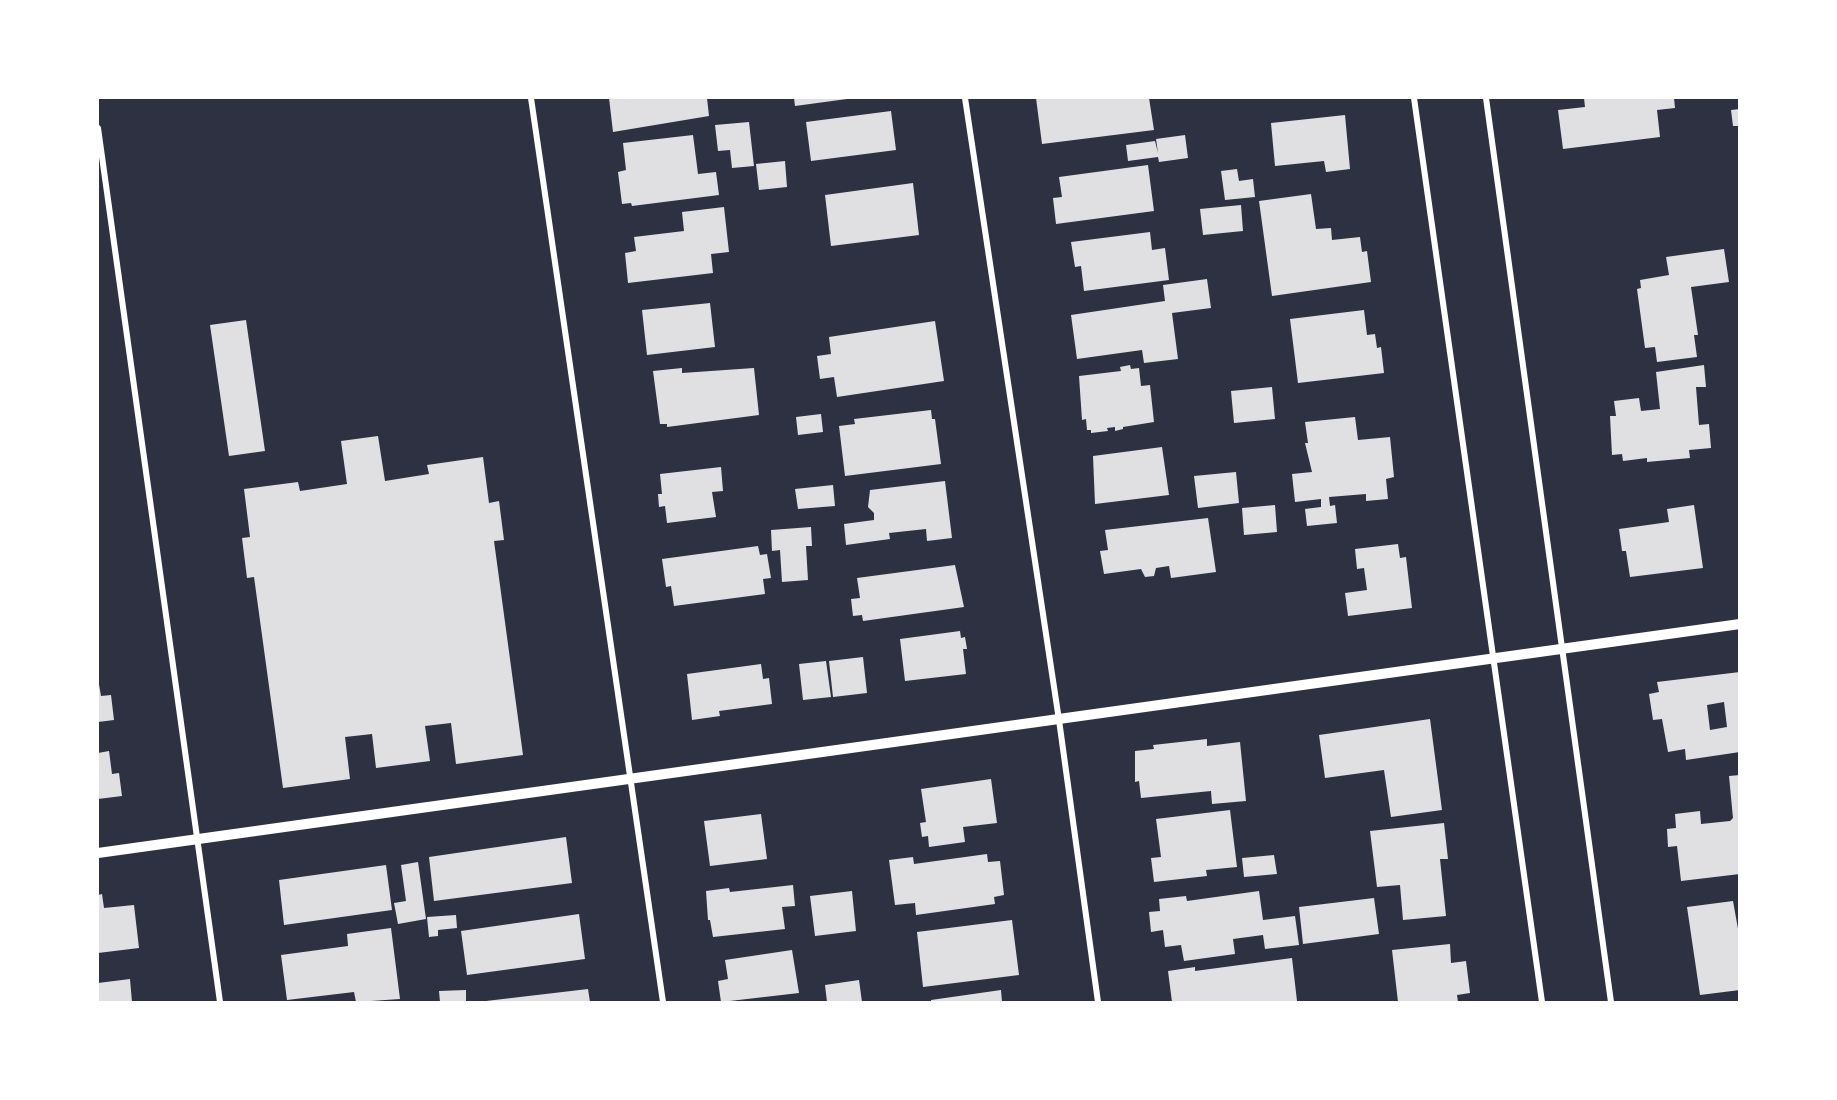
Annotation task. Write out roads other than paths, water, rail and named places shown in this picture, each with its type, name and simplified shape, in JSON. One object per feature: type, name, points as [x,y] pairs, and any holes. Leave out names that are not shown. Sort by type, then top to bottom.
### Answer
[{"type":"street","points":[[531,98],[633,778],[663,1002]]},
{"type":"street","points":[[965,98],[1059,720],[1098,1002]]},
{"type":"street","points":[[1414,98],[1542,1002]]},
{"type":"street","points":[[1486,98],[1611,1002]]},
{"type":"street","points":[[98,128],[220,1002]]},
{"type":"street","points":[[98,853],[1740,624]]}]
